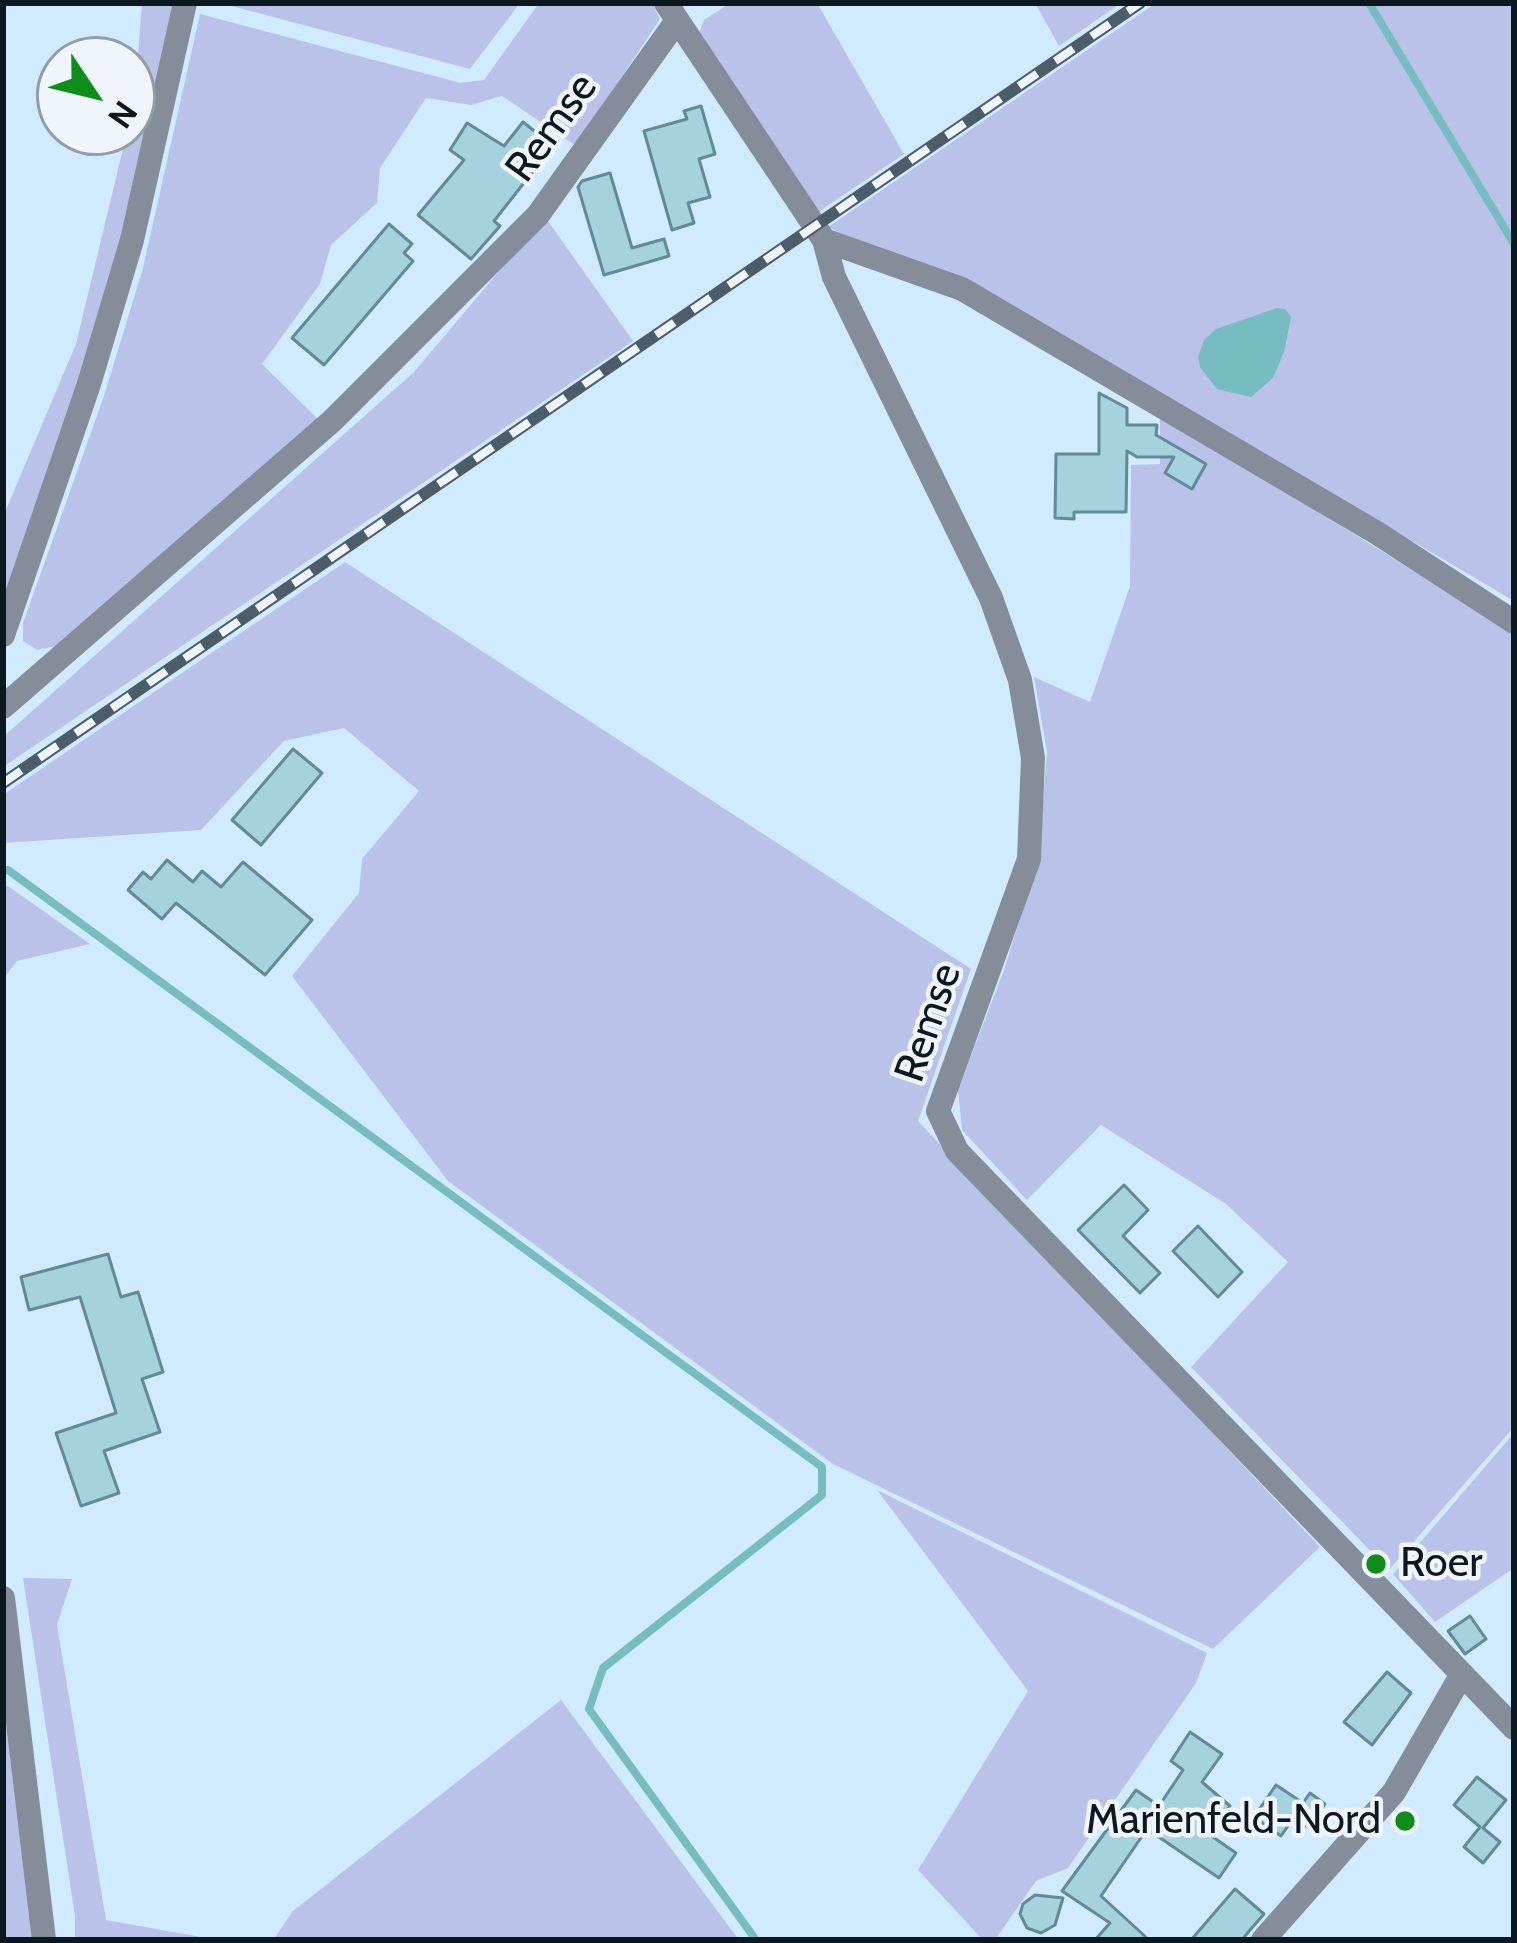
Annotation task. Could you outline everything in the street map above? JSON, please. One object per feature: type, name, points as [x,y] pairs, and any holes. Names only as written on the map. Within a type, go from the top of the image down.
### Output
[{"type":"street","points":[[3,635],[89,384],[132,240],[185,3]]},
{"type":"street","name":"Remse","points":[[3,707],[332,421],[538,215],[671,12],[824,239],[834,278],[991,598],[1020,680],[1033,758],[1029,859],[938,1111],[956,1151],[1514,1727]]},
{"type":"street","points":[[824,239],[962,289],[1377,533],[1514,622]]},
{"type":"street","points":[[3,1598],[44,1940]]},
{"type":"street","points":[[1263,1940],[1394,1792],[1462,1674]]},
{"type":"shaded area","points":[[142,3],[177,3],[156,91],[156,36],[139,36]]},
{"type":"shaded area","points":[[220,3],[520,3],[470,69]]},
{"type":"shaded area","points":[[539,3],[652,3],[660,19],[576,146],[502,96],[471,105],[426,98],[380,168],[377,203],[331,245],[320,284],[262,364],[319,420],[61,645],[37,650],[23,641],[23,623],[104,396],[143,268],[200,14],[461,83],[484,80]]},
{"type":"shaded area","points":[[730,3],[817,3],[904,154],[817,213],[697,39],[704,20]]},
{"type":"shaded area","points":[[1035,3],[1121,3],[1059,46]]},
{"type":"shaded area","points":[[1156,3],[1514,3],[1514,601],[1157,391],[828,227]]},
{"type":"shaded area","points":[[121,156],[140,156],[109,287],[3,613],[3,517],[76,344]]},
{"type":"shaded area","points":[[545,217],[633,341],[3,767],[3,737],[414,372]]},
{"type":"shaded area","points":[[1277,308],[1291,317],[1273,378],[1251,397],[1217,389],[1200,367],[1204,340],[1216,329]]},
{"type":"shaded area","points":[[1160,414],[1514,633],[1514,1427],[1389,1570],[1191,1367],[1288,1262],[1226,1204],[1101,1125],[1027,1200],[962,1130],[958,1090],[1004,970],[1038,861],[1047,752],[1034,677],[1090,702],[1130,586],[1131,465],[1160,464]]},
{"type":"shaded area","points":[[345,562],[971,969],[918,1121],[1320,1547],[1213,1649],[833,1464],[448,1181],[292,976],[359,893],[362,859],[419,791],[344,728],[284,741],[201,830],[3,843],[3,795]]},
{"type":"shaded area","points":[[3,887],[90,944],[17,961],[3,979]]},
{"type":"shaded area","points":[[1514,1433],[1514,1568],[1435,1622],[1393,1574]]},
{"type":"shaded area","points":[[877,1490],[1207,1653],[1196,1683],[1068,1868],[1036,1881],[995,1940],[983,1940],[918,1870],[1028,1691]]},
{"type":"shaded area","points":[[23,1578],[72,1579],[57,1625],[106,1920],[218,1940],[75,1940]]},
{"type":"shaded area","points":[[3,1699],[33,1940],[3,1940]]},
{"type":"shaded area","points":[[561,1700],[739,1940],[273,1940],[293,1911]]},
{"type":"building","points":[[701,106],[715,154],[699,159],[710,197],[688,203],[694,223],[672,230],[644,131],[687,119],[684,111]]},
{"type":"building","points":[[523,122],[553,146],[494,221],[500,226],[471,259],[418,215],[464,160],[450,150],[467,123],[504,146]]},
{"type":"building","points":[[610,173],[632,248],[664,239],[669,256],[604,275],[578,187],[582,181]]},
{"type":"building","points":[[389,224],[412,244],[404,253],[413,261],[324,365],[292,338]]},
{"type":"building","points":[[1099,393],[1127,408],[1127,425],[1157,425],[1156,435],[1206,464],[1192,489],[1165,473],[1174,457],[1137,457],[1127,451],[1126,512],[1074,512],[1074,519],[1055,518],[1056,454],[1099,454]]},
{"type":"building","points":[[293,749],[322,773],[261,845],[232,820]]},
{"type":"building","points":[[167,860],[193,882],[202,871],[221,887],[243,862],[312,920],[265,975],[176,903],[162,919],[128,890],[143,872],[151,879]]},
{"type":"building","points":[[1124,1185],[1148,1210],[1123,1236],[1160,1273],[1140,1293],[1078,1230]]},
{"type":"building","points":[[1198,1226],[1242,1272],[1218,1297],[1173,1251]]},
{"type":"building","points":[[108,1254],[121,1297],[138,1292],[163,1372],[142,1379],[160,1432],[104,1451],[119,1493],[81,1506],[56,1433],[116,1413],[80,1297],[29,1310],[21,1277]]},
{"type":"building","points":[[1470,1616],[1486,1639],[1465,1654],[1448,1631]]},
{"type":"building","points":[[1387,1672],[1411,1693],[1372,1745],[1344,1722]]},
{"type":"building","points":[[1190,1732],[1222,1754],[1202,1782],[1230,1806],[1210,1835],[1236,1853],[1219,1878],[1147,1829],[1101,1896],[1149,1940],[1095,1940],[1110,1923],[1062,1891],[1136,1790],[1159,1806],[1183,1770],[1171,1761]]},
{"type":"building","points":[[1477,1777],[1506,1800],[1483,1828],[1500,1842],[1483,1863],[1464,1847],[1480,1827],[1454,1805]]},
{"type":"building","points":[[1276,1785],[1303,1803],[1310,1793],[1325,1804],[1309,1828],[1294,1817],[1281,1836],[1254,1817]]},
{"type":"building","points":[[1235,1889],[1264,1914],[1242,1940],[1191,1940]]},
{"type":"building","points":[[1035,1895],[1063,1898],[1055,1925],[1041,1933],[1027,1928],[1020,1914],[1023,1904]]},
{"type":"waterway","points":[[1369,3],[1514,244]]},
{"type":"waterway","points":[[3,870],[822,1467],[822,1495],[603,1668],[589,1709],[756,1940]]},
{"type":"railway","points":[[3,783],[1140,3]]},
{"type":"place","name":"Roer","points":[[1376,1564]]},
{"type":"place","name":"Marienfeld-Nord","points":[[1405,1821]]}]
